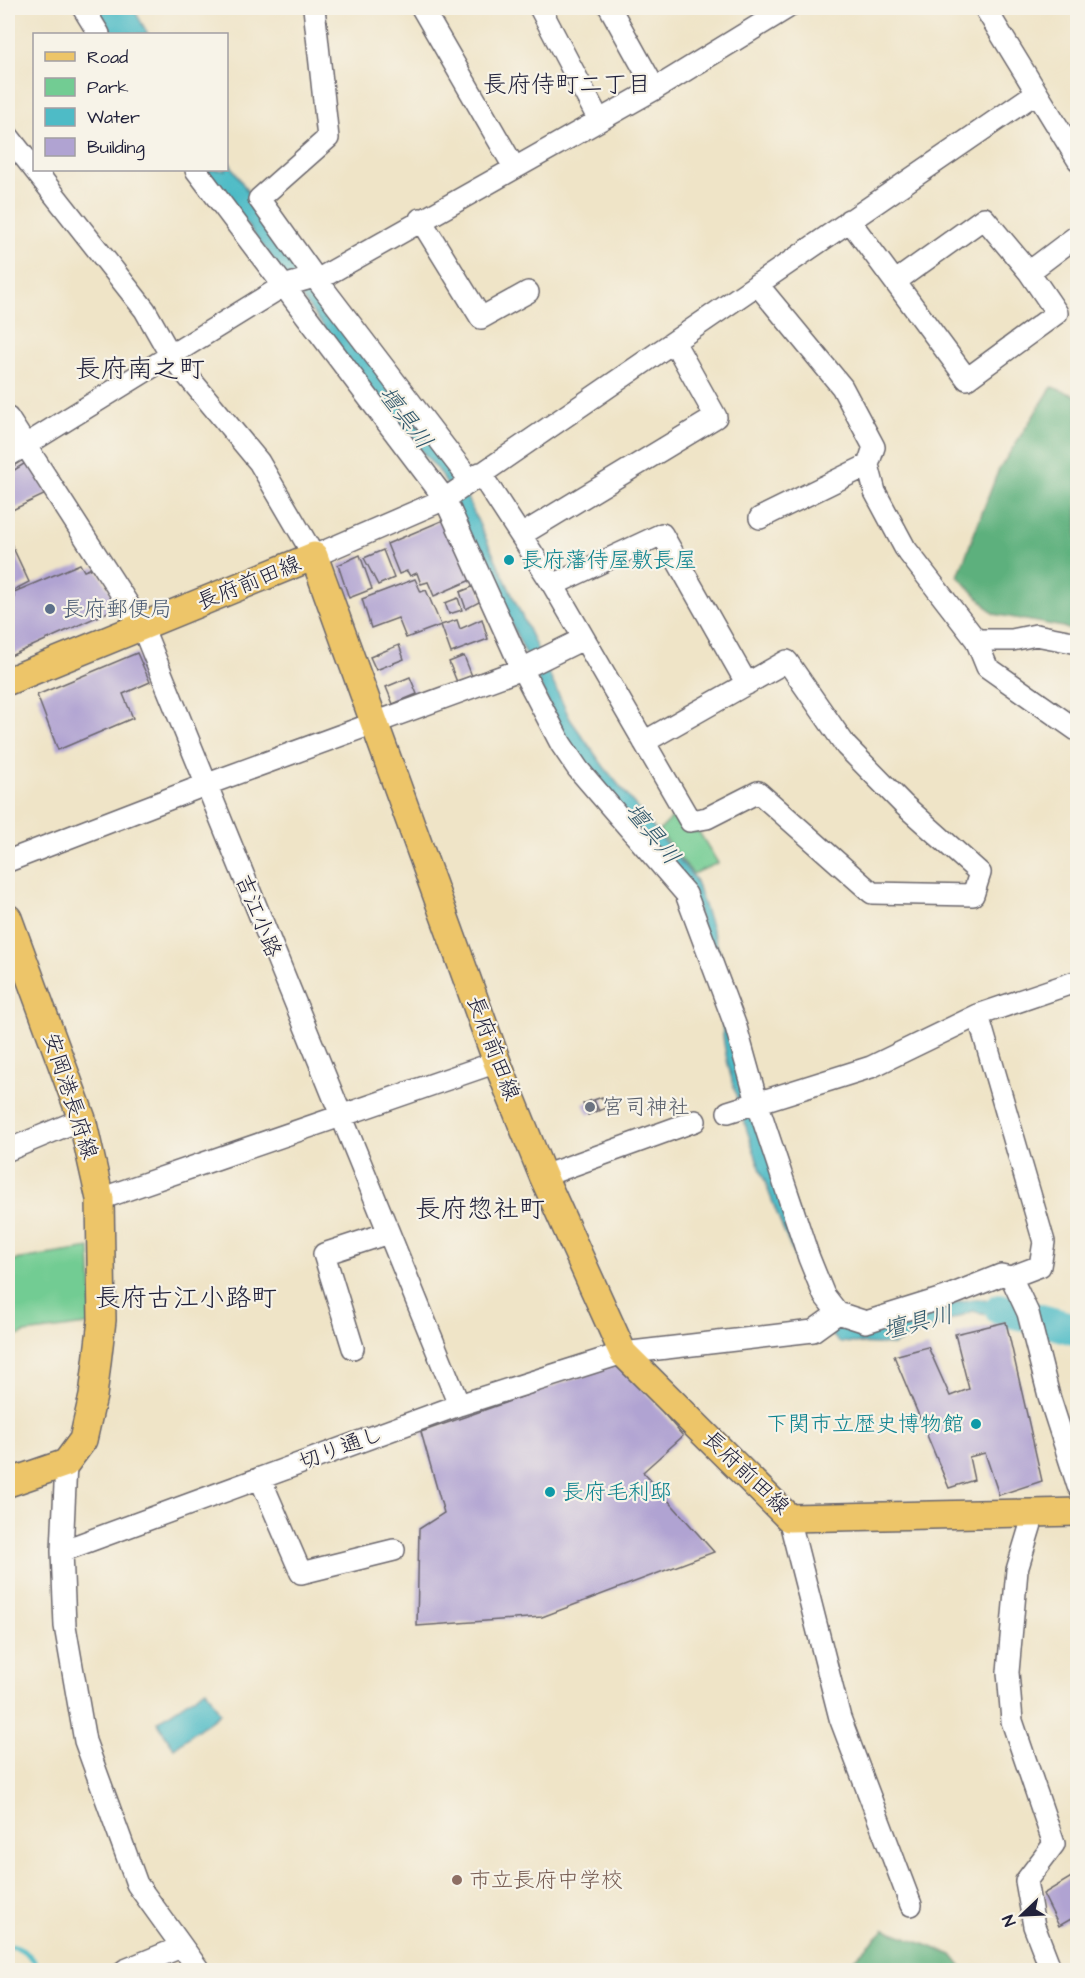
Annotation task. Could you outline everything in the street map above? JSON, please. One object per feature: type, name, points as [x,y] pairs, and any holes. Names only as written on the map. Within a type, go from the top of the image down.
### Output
[{"type":"main road","name":"長府前田線","points":[[8,681],[314,556],[497,1062],[543,1176],[623,1353],[789,1518],[1077,1512]]},
{"type":"main road","name":"安岡港長府線","points":[[8,922],[82,1119],[100,1199],[102,1320],[93,1396],[83,1440],[66,1463]]},
{"type":"main road","points":[[8,1483],[66,1463]]},
{"type":"street","points":[[83,8],[98,33]]},
{"type":"street","points":[[314,8],[328,138],[259,199],[462,487],[561,744],[578,769],[686,894],[736,1027],[743,1107],[824,1295],[838,1313],[866,1323],[946,1297],[1001,1275],[1011,1277],[1040,1266],[1044,1242],[978,1015]]},
{"type":"street","points":[[422,8],[514,167]]},
{"type":"street","points":[[540,8],[599,120]]},
{"type":"street","points":[[610,8],[655,89]]},
{"type":"street","points":[[16,450],[285,284],[314,279],[655,89],[787,8]]},
{"type":"street","points":[[985,8],[1077,160]]},
{"type":"street","points":[[36,171],[145,310],[171,356],[259,462],[314,556],[462,487],[1036,93]]},
{"type":"street","points":[[8,136],[33,168]]},
{"type":"street","points":[[197,171],[285,284],[462,487],[521,536],[553,585],[583,639],[690,821],[707,818],[758,792],[872,893],[973,895],[980,873],[904,805],[846,746],[787,661],[644,742]]},
{"type":"street","points":[[849,220],[967,379],[1057,313],[1029,272],[984,218],[896,281]]},
{"type":"street","points":[[420,219],[481,318],[528,292]]},
{"type":"street","points":[[1029,272],[1077,236]]},
{"type":"street","points":[[757,284],[842,387],[874,447],[868,465],[875,492],[905,548],[976,640],[987,667],[1077,732]]},
{"type":"street","points":[[521,536],[716,417],[674,342]]},
{"type":"street","name":"吉江小路","points":[[8,418],[16,450],[142,626],[459,1405]]},
{"type":"street","points":[[760,518],[868,465]]},
{"type":"street","points":[[553,585],[662,534],[747,684]]},
{"type":"street","points":[[976,640],[1012,640],[1035,634],[1077,643]]},
{"type":"street","points":[[8,861],[374,721],[531,665],[583,639]]},
{"type":"street","points":[[743,1107],[871,1067],[978,1015],[1077,981]]},
{"type":"street","points":[[100,1199],[497,1062]]},
{"type":"street","points":[[8,1150],[82,1119]]},
{"type":"street","points":[[543,1176],[695,1121]]},
{"type":"street","points":[[353,1348],[324,1254],[388,1233]]},
{"type":"street","points":[[1011,1277],[1028,1313],[1049,1396],[1077,1486]]},
{"type":"street","name":"切り通し","points":[[62,1551],[459,1405],[623,1353],[813,1331],[838,1313]]},
{"type":"street","points":[[66,1463],[62,1551],[65,1626],[85,1741],[137,1884],[199,1971]]},
{"type":"street","points":[[260,1478],[301,1573],[394,1550]]},
{"type":"street","points":[[1034,1514],[1017,1570],[1008,1672],[1012,1721],[1054,1844],[1026,1881],[1034,1926],[1051,1971]]},
{"type":"street","points":[[789,1518],[840,1718],[911,1905]]},
{"type":"street","points":[[125,1971],[181,1947]]},
{"type":"green space","points":[[1052,387],[1077,396],[1077,633],[1063,627],[994,614],[958,576],[998,471]]},
{"type":"green space","points":[[674,816],[684,831],[699,832],[718,863],[693,874],[659,831]]},
{"type":"green space","points":[[90,1248],[93,1324],[25,1333],[8,1340],[8,1261]]},
{"type":"green space","points":[[885,1929],[952,1955],[964,1970],[854,1970],[853,1960]]},
{"type":"water","points":[[98,8],[133,8],[147,33],[112,33]]},
{"type":"water","name":"壇具川","points":[[228,161],[251,197],[453,468],[570,719],[604,767],[695,879],[741,1015],[731,1029],[838,1324],[853,1330],[870,1331],[888,1328],[943,1307],[976,1299],[993,1301],[1021,1310],[1026,1322],[972,1311],[893,1345],[839,1342],[826,1329],[779,1219],[744,1120],[723,1037],[724,1012],[697,907],[564,736],[442,475],[383,406],[207,171],[228,171]]},
{"type":"water","points":[[206,1689],[220,1713],[174,1748],[157,1722]]},
{"type":"building","points":[[30,460],[48,493],[8,512],[8,474]]},
{"type":"building","points":[[446,519],[473,579],[434,596],[428,582],[421,584],[417,573],[410,576],[407,571],[399,574],[387,544]]},
{"type":"building","points":[[8,537],[29,582],[8,593]]},
{"type":"building","points":[[383,550],[394,578],[378,585],[364,558]]},
{"type":"building","points":[[360,555],[372,589],[349,598],[338,565]]},
{"type":"building","points":[[80,564],[84,571],[95,567],[119,607],[8,657],[8,601],[14,598],[14,592]]},
{"type":"building","points":[[415,579],[421,592],[426,590],[441,625],[406,638],[398,618],[371,628],[362,599]]},
{"type":"building","points":[[477,585],[483,600],[466,609],[460,592]]},
{"type":"building","points":[[458,598],[462,610],[449,614],[445,603]]},
{"type":"building","points":[[482,619],[488,639],[451,653],[441,625],[457,620],[460,629]]},
{"type":"building","points":[[399,645],[404,659],[376,670],[370,657]]},
{"type":"building","points":[[137,653],[150,682],[123,694],[133,718],[58,750],[37,695]]},
{"type":"building","points":[[464,656],[472,676],[457,682],[449,662]]},
{"type":"building","points":[[410,677],[417,694],[393,704],[386,687]]},
{"type":"building","points":[[602,1097],[606,1108],[599,1111],[594,1100]]},
{"type":"building","name":"宮司神社","points":[[592,1100],[597,1111],[588,1115],[583,1104]]},
{"type":"building","name":"下関市立歴史博物館","points":[[1006,1322],[1042,1481],[999,1495],[985,1453],[969,1457],[974,1480],[949,1488],[894,1356],[928,1347],[950,1396],[969,1389],[955,1334]]},
{"type":"building","name":"長府毛利邸","points":[[620,1363],[683,1436],[643,1472],[714,1552],[542,1617],[417,1626],[419,1529],[444,1513],[421,1432]]},
{"type":"building","points":[[1078,1873],[1078,1915],[1059,1926],[1043,1894]]},
{"type":"waterway","name":"壇具川","points":[[1000,1309],[1078,1330]]},
{"type":"waterway","points":[[8,1946],[18,1948],[27,1954],[40,1970]]},
{"type":"place","name":"長府藩侍屋敷長屋","points":[[509,560]]},
{"type":"place","name":"長府郵便局","points":[[50,609]]},
{"type":"place","name":"宮司神社","points":[[590,1107]]},
{"type":"place","name":"下関市立歴史博物館","points":[[976,1424]]},
{"type":"place","name":"長府毛利邸","points":[[550,1492]]},
{"type":"place","name":"市立長府中学校","points":[[457,1880]]},
{"type":"district","name":"長府侍町二丁目","points":[[567,85]]},
{"type":"district","name":"長府南之町","points":[[140,369]]},
{"type":"district","name":"長府惣社町","points":[[480,1209]]},
{"type":"district","name":"長府古江小路町","points":[[186,1298]]}]
